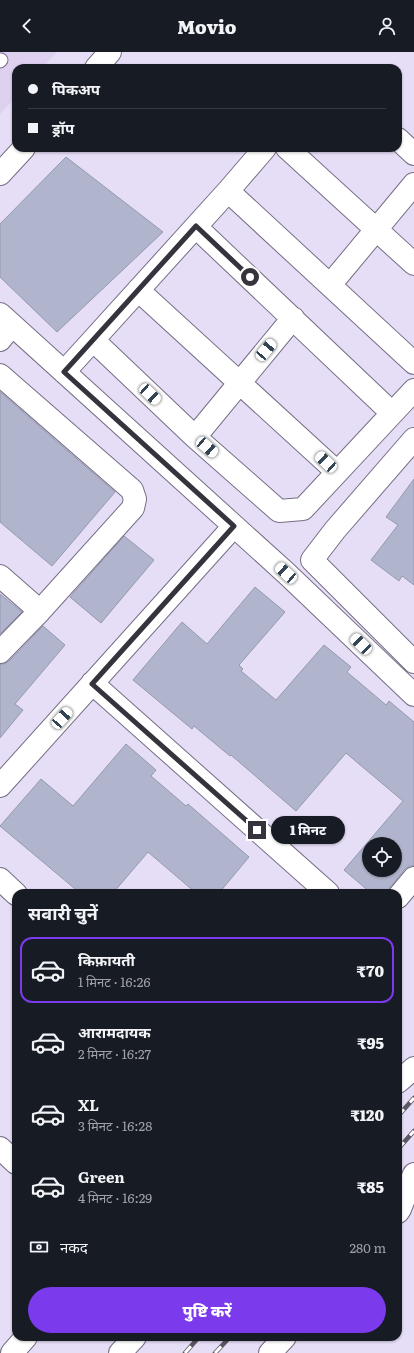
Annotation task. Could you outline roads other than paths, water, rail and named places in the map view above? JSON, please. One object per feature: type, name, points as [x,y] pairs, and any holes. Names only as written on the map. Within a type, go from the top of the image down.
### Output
[{"type":"street","points":[[100,64],[110,52]]},
{"type":"street","points":[[402,143],[414,154]]},
{"type":"street","points":[[0,174],[20,152]]},
{"type":"street","points":[[64,372],[262,152]]},
{"type":"street","points":[[291,152],[414,264]]},
{"type":"street","points":[[330,285],[414,184]]},
{"type":"street","points":[[228,191],[414,363]]},
{"type":"street","points":[[196,226],[392,413]]},
{"type":"street","points":[[138,290],[337,472]]},
{"type":"street","points":[[195,436],[293,318]]},
{"type":"street","points":[[4,326],[64,372],[286,573],[414,695]]},
{"type":"street","points":[[93,340],[195,436],[279,511],[303,509],[414,390]]},
{"type":"street","points":[[0,374],[132,490],[135,499],[133,508],[40,611],[0,652]]},
{"type":"street","points":[[414,439],[335,530],[312,560],[414,662]]},
{"type":"street","points":[[0,786],[234,526]]},
{"type":"street","points":[[0,576],[40,611]]},
{"type":"street","points":[[92,684],[323,889]]},
{"type":"street","points":[[402,892],[414,878]]},
{"type":"street","points":[[0,879],[12,890]]},
{"type":"street","points":[[402,1078],[414,1068]]},
{"type":"street","points":[[0,1148],[12,1159]]},
{"type":"street","points":[[404,1207],[414,1174]]},
{"type":"street","points":[[12,1353],[22,1341]]},
{"type":"street","points":[[120,1353],[130,1341]]},
{"type":"street","points":[[270,1353],[281,1341]]},
{"type":"railway","points":[[402,1112],[414,1098]]},
{"type":"railway","points":[[402,1144],[414,1131]]},
{"type":"railway","points":[[185,1353],[196,1341]]},
{"type":"railway","points":[[215,1353],[226,1341]]}]
